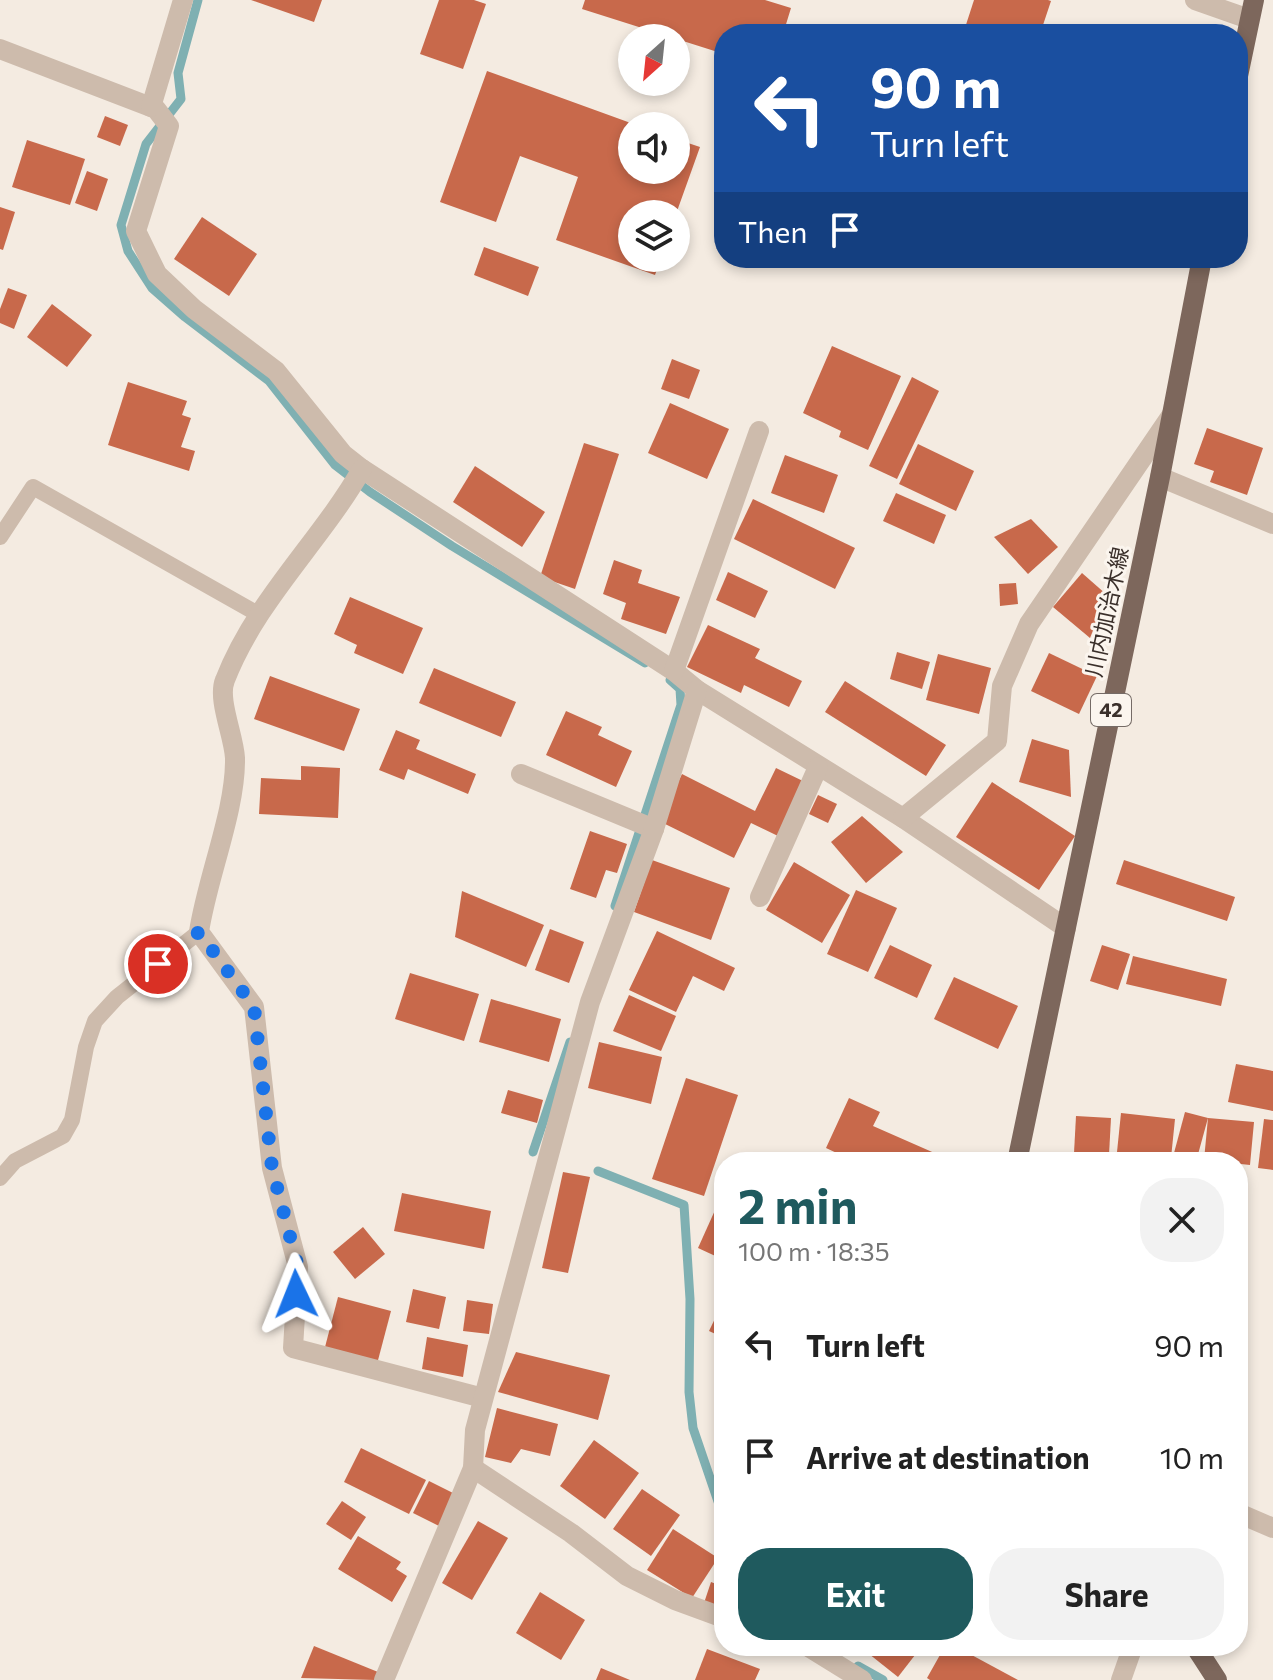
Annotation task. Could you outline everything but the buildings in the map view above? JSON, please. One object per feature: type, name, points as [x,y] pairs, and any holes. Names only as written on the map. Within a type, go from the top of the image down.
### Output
[{"type":"main road","name":"川内加治木線","points":[[1019,1152],[1160,477],[1200,268]]},
{"type":"main road","points":[[1201,1656],[1217,1680]]},
{"type":"street","points":[[154,108],[183,0]]},
{"type":"street","points":[[1195,0],[1252,9]]},
{"type":"street","points":[[0,49],[154,108],[169,126],[136,231],[157,274],[194,309],[276,371],[343,454],[355,480],[674,671],[697,690],[903,818],[1066,928]]},
{"type":"street","points":[[903,818],[997,741],[1002,686],[1029,624],[1171,416]]},
{"type":"street","points":[[674,671],[759,431]]},
{"type":"street","points":[[1160,477],[1273,524]]},
{"type":"street","points":[[355,480],[258,614],[223,683],[235,758],[228,808],[199,932],[254,1007],[272,1168],[298,1267],[293,1348],[483,1398]]},
{"type":"street","points":[[384,1680],[473,1468],[475,1430],[483,1398],[590,1002],[653,828],[697,690]]},
{"type":"street","points":[[760,897],[818,767]]},
{"type":"street","points":[[521,774],[653,828]]},
{"type":"street","points":[[473,1468],[571,1533],[627,1576],[675,1600],[714,1614]]},
{"type":"street","points":[[1248,1517],[1273,1528]]},
{"type":"street","points":[[823,1656],[862,1680]]},
{"type":"street","points":[[1121,1680],[1129,1656]]},
{"type":"lane","points":[[0,537],[33,487],[258,614]]},
{"type":"lane","points":[[0,1178],[15,1161],[63,1136],[72,1120],[86,1047],[95,1021],[117,997],[199,932]]},
{"type":"waterway","points":[[198,0],[178,73],[181,99],[146,144],[121,225],[128,251],[152,288],[269,381],[335,465],[370,492],[452,546],[645,663]]},
{"type":"waterway","points":[[615,906],[681,705],[680,689],[670,680]]},
{"type":"waterway","points":[[533,1152],[570,1042]]},
{"type":"waterway","points":[[598,1171],[684,1205],[690,1299],[689,1392],[693,1428],[714,1490]]},
{"type":"waterway","points":[[858,1666],[883,1680]]},
{"type":"route","points":[[158,964],[199,932],[254,1007],[272,1168],[298,1267],[296,1294]]}]
